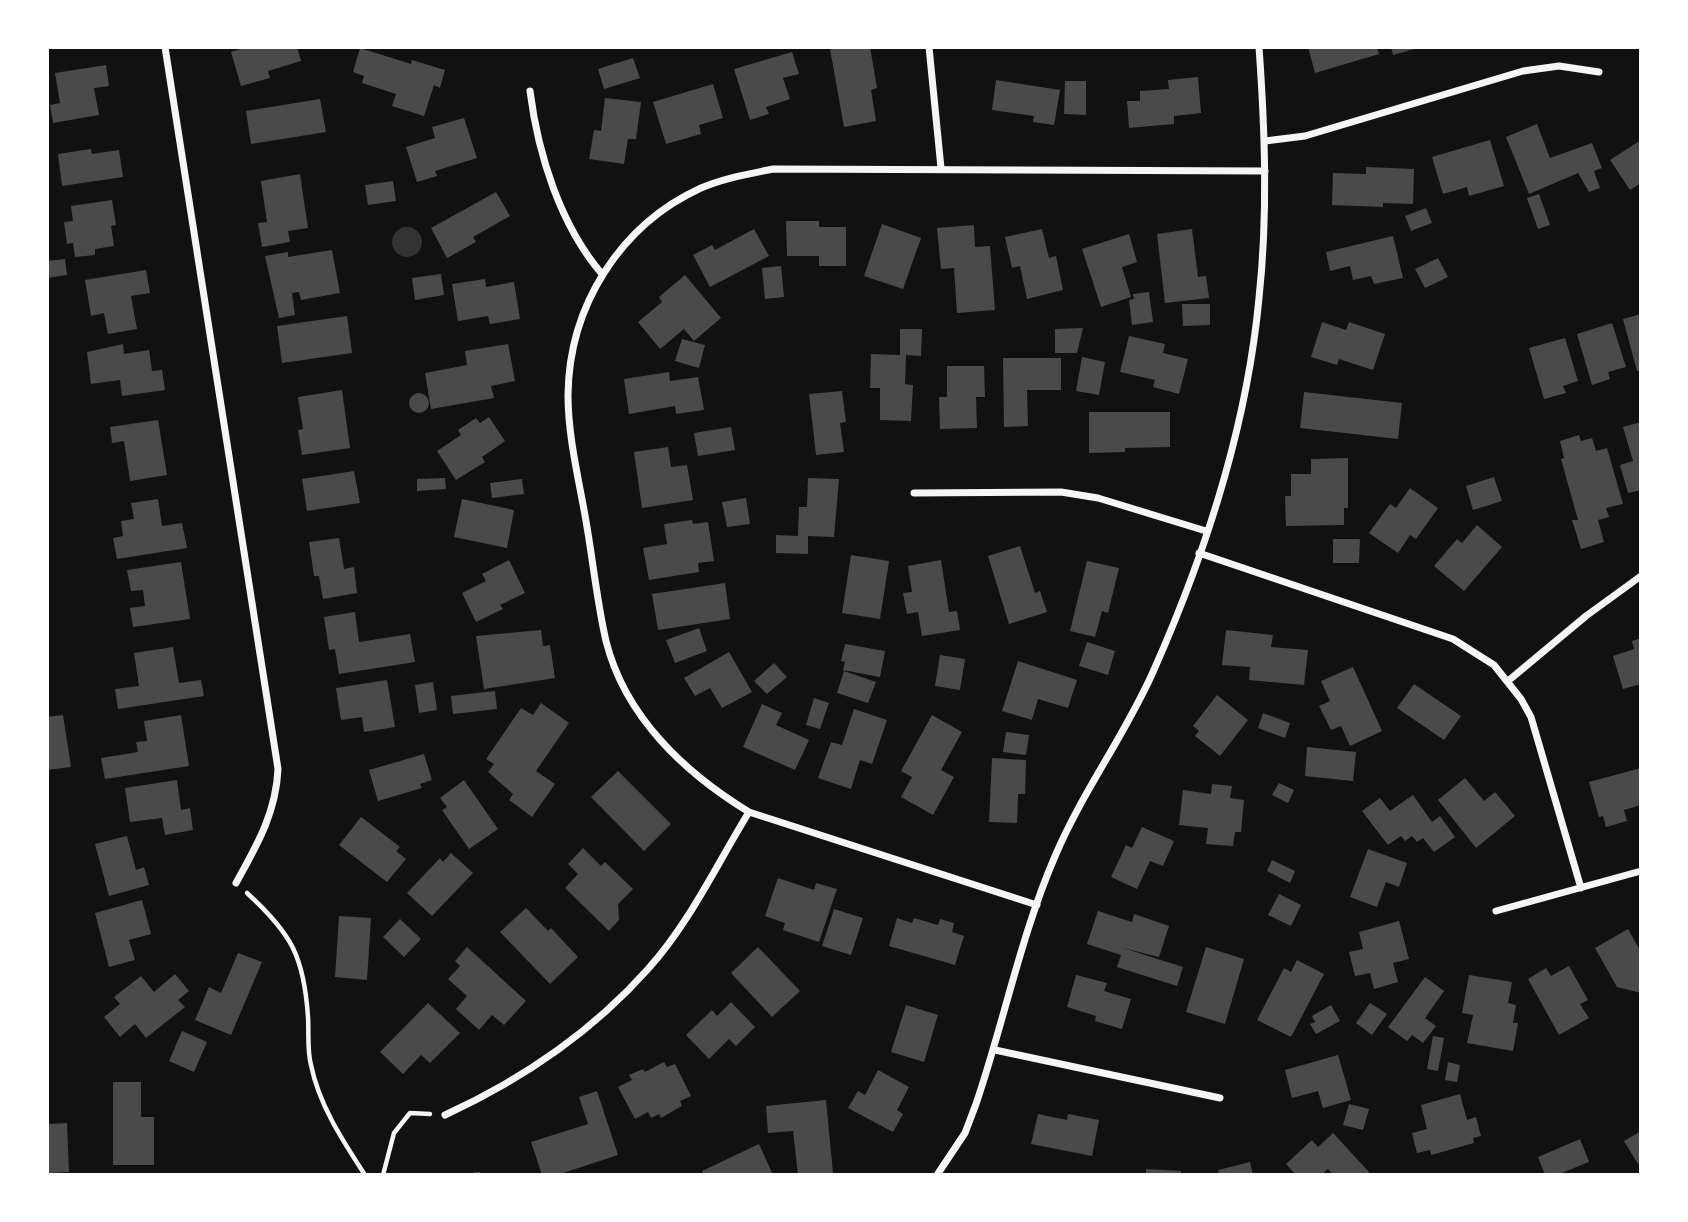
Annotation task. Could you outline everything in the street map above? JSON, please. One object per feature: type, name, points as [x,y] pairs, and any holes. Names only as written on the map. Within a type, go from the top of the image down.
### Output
[{"type":"street","points":[[165,47],[278,769],[277,795],[269,823],[236,883]]},
{"type":"street","points":[[929,47],[933,60],[941,168]]},
{"type":"street","points":[[937,1175],[965,1133],[995,1050],[1037,905],[1067,831],[1152,674],[1199,553],[1235,435],[1249,372],[1259,299],[1265,141],[1259,47]]},
{"type":"street","points":[[1265,141],[1305,136],[1523,71],[1559,66],[1599,72]]},
{"type":"street","points":[[530,91],[540,146],[570,228],[584,253],[602,274]]},
{"type":"street","points":[[1037,905],[749,812],[717,793],[657,737],[635,707],[606,642],[570,427],[568,395],[571,363],[589,297],[602,274],[647,222],[674,202],[724,180],[773,169],[1265,171]]},
{"type":"street","points":[[914,493],[1061,492],[1098,498],[1206,531]]},
{"type":"street","points":[[1199,553],[1454,639],[1477,652],[1508,681],[1521,699],[1539,739],[1581,888]]},
{"type":"street","points":[[1508,681],[1586,616],[1641,576]]},
{"type":"street","points":[[445,1115],[521,1077],[615,1003],[649,968],[681,925],[749,812]]},
{"type":"street","points":[[1496,911],[1641,871]]},
{"type":"street","points":[[995,1050],[1220,1098]]},
{"type":"path","points":[[236,883],[269,913],[294,945],[307,1002],[310,1064],[334,1125],[365,1175]]},
{"type":"path","points":[[383,1175],[394,1133],[410,1113],[445,1115]]},
{"type":"path","points":[[474,1175],[480,1175]]},
{"type":"shaded area","points":[[407,227],[418,231],[422,242],[418,253],[407,257],[396,253],[392,242],[396,231]]},
{"type":"building","points":[[248,47],[297,47],[301,61],[268,71],[270,78],[241,86],[231,52]]},
{"type":"building","points":[[870,47],[877,88],[871,90],[876,121],[844,127],[830,49]]},
{"type":"building","points":[[1308,47],[1377,47],[1379,54],[1315,73]]},
{"type":"building","points":[[1391,47],[1418,47],[1418,48],[1393,55]]},
{"type":"building","points":[[360,48],[411,64],[412,60],[445,70],[440,88],[434,85],[424,116],[392,106],[396,94],[362,83],[364,76],[353,72]]},
{"type":"building","points":[[792,52],[799,74],[783,78],[790,99],[766,107],[769,114],[750,120],[734,69]]},
{"type":"building","points":[[633,58],[640,78],[604,89],[598,69]]},
{"type":"building","points":[[106,65],[109,86],[94,88],[99,115],[53,123],[50,105],[60,103],[55,73]]},
{"type":"building","points":[[1198,77],[1201,113],[1174,116],[1174,124],[1129,128],[1127,101],[1140,101],[1140,91],[1169,89],[1168,80]]},
{"type":"building","points":[[996,80],[1060,90],[1054,125],[1033,122],[1034,116],[992,110]]},
{"type":"building","points":[[1065,81],[1086,81],[1086,115],[1064,114]]},
{"type":"building","points":[[713,84],[723,118],[699,125],[701,134],[666,144],[653,102]]},
{"type":"building","points":[[605,98],[641,102],[636,139],[628,139],[624,164],[589,159],[594,130],[601,131]]},
{"type":"building","points":[[320,99],[326,132],[251,144],[246,111]]},
{"type":"building","points":[[464,118],[477,158],[435,171],[437,176],[417,182],[406,147],[435,138],[432,127]]},
{"type":"building","points":[[1537,124],[1550,158],[1592,143],[1602,168],[1594,171],[1600,188],[1589,192],[1578,173],[1529,194],[1506,137]]},
{"type":"building","points":[[1490,140],[1504,186],[1469,196],[1467,187],[1443,194],[1432,157]]},
{"type":"building","points":[[1641,140],[1641,183],[1630,190],[1610,160]]},
{"type":"building","points":[[91,149],[92,154],[119,150],[123,177],[62,186],[58,154]]},
{"type":"building","points":[[1366,167],[1414,169],[1413,204],[1383,203],[1383,207],[1332,205],[1333,173],[1366,174]]},
{"type":"building","points":[[300,174],[308,228],[288,231],[290,242],[262,247],[258,223],[267,222],[261,181]]},
{"type":"building","points":[[393,181],[396,201],[368,205],[365,185]]},
{"type":"building","points":[[496,192],[510,216],[473,237],[476,242],[447,258],[431,228]]},
{"type":"building","points":[[1539,194],[1550,225],[1538,229],[1527,198]]},
{"type":"building","points":[[112,200],[116,225],[111,226],[114,246],[95,249],[95,255],[75,257],[73,243],[67,244],[64,222],[73,221],[71,206]]},
{"type":"building","points":[[1426,208],[1432,223],[1411,231],[1405,216]]},
{"type":"building","points":[[786,221],[819,221],[819,227],[846,227],[846,266],[819,266],[819,256],[787,256]]},
{"type":"building","points":[[882,224],[921,238],[903,289],[864,276]]},
{"type":"building","points":[[974,225],[975,247],[990,246],[995,310],[957,313],[954,268],[941,269],[937,228]]},
{"type":"building","points":[[754,229],[769,256],[710,287],[693,255],[712,245],[715,250]]},
{"type":"building","points":[[1042,229],[1049,258],[1056,256],[1063,290],[1027,299],[1020,266],[1012,268],[1005,237]]},
{"type":"building","points":[[1192,229],[1198,277],[1206,276],[1209,298],[1165,303],[1157,234]]},
{"type":"building","points":[[1129,234],[1137,262],[1122,267],[1131,297],[1101,307],[1082,249]]},
{"type":"building","points":[[1393,236],[1403,278],[1374,284],[1371,276],[1353,280],[1350,266],[1330,271],[1326,252]]},
{"type":"building","points":[[332,250],[340,293],[301,300],[299,292],[292,293],[295,315],[279,318],[265,256],[288,252],[288,257]]},
{"type":"building","points":[[1438,258],[1448,277],[1425,288],[1415,269]]},
{"type":"building","points":[[65,259],[67,275],[47,278],[47,261]]},
{"type":"building","points":[[781,266],[784,297],[765,299],[762,268]]},
{"type":"building","points":[[146,270],[150,293],[131,296],[137,329],[108,334],[104,313],[91,316],[85,280]]},
{"type":"building","points":[[441,274],[444,295],[415,300],[412,278]]},
{"type":"building","points":[[685,275],[721,318],[694,341],[684,329],[660,349],[638,322],[662,302],[659,297]]},
{"type":"building","points":[[485,279],[486,287],[514,282],[520,319],[490,324],[488,316],[458,321],[452,284]]},
{"type":"building","points":[[1149,292],[1153,322],[1132,325],[1129,300],[1134,299],[1133,294]]},
{"type":"building","points":[[1182,304],[1210,304],[1210,325],[1183,326]]},
{"type":"building","points":[[1641,314],[1641,370],[1637,371],[1623,319]]},
{"type":"building","points":[[347,316],[352,353],[282,363],[277,326]]},
{"type":"building","points":[[1322,322],[1346,330],[1349,322],[1385,334],[1373,370],[1339,359],[1337,365],[1311,357]]},
{"type":"building","points":[[1612,323],[1626,367],[1608,372],[1610,379],[1592,385],[1577,334]]},
{"type":"building","points":[[1083,328],[1077,353],[1055,353],[1055,329]]},
{"type":"building","points":[[900,329],[922,329],[921,356],[906,355],[905,384],[913,385],[911,421],[880,420],[880,388],[870,388],[871,354],[900,355]]},
{"type":"building","points":[[1129,336],[1165,344],[1163,353],[1188,359],[1179,394],[1153,387],[1155,380],[1120,372]]},
{"type":"building","points":[[1565,338],[1578,381],[1563,386],[1566,393],[1544,399],[1529,348]]},
{"type":"building","points":[[682,339],[705,345],[699,368],[675,361]]},
{"type":"building","points":[[123,344],[124,354],[149,350],[152,371],[162,370],[165,390],[122,396],[120,380],[91,384],[87,352]]},
{"type":"building","points":[[508,344],[515,381],[491,386],[494,398],[431,409],[425,373],[467,365],[465,351]]},
{"type":"building","points":[[1082,357],[1105,362],[1099,395],[1076,391]]},
{"type":"building","points":[[1003,358],[1061,358],[1061,390],[1027,390],[1028,426],[1004,427]]},
{"type":"building","points":[[947,366],[984,366],[985,397],[976,397],[977,428],[940,429],[939,397],[947,397]]},
{"type":"building","points":[[669,372],[670,381],[698,377],[704,410],[676,414],[675,406],[629,414],[624,379]]},
{"type":"building","points":[[342,390],[350,448],[302,455],[298,430],[303,429],[298,397]]},
{"type":"building","points":[[842,391],[846,422],[840,423],[844,452],[816,455],[809,394]]},
{"type":"building","points":[[1304,392],[1402,403],[1398,439],[1300,428]]},
{"type":"building","points":[[415,393],[423,393],[429,403],[423,413],[415,413],[409,407],[409,399]]},
{"type":"building","points":[[1089,412],[1170,412],[1170,447],[1125,448],[1125,452],[1089,453]]},
{"type":"building","points":[[489,417],[505,441],[482,457],[485,462],[456,480],[437,451],[461,435],[458,430],[476,418],[480,423]]},
{"type":"building","points":[[158,420],[167,475],[130,481],[124,441],[112,443],[110,427]]},
{"type":"building","points":[[1641,422],[1641,490],[1628,493],[1620,465],[1633,461],[1623,427]]},
{"type":"building","points":[[731,427],[735,450],[698,456],[694,433]]},
{"type":"building","points":[[1579,435],[1581,441],[1592,438],[1596,451],[1607,448],[1623,504],[1606,508],[1609,517],[1598,520],[1604,542],[1581,549],[1572,520],[1578,520],[1561,459],[1564,458],[1560,441]]},
{"type":"building","points":[[668,447],[671,467],[687,465],[693,500],[642,508],[634,452]]},
{"type":"building","points":[[1348,458],[1348,508],[1344,508],[1344,525],[1286,526],[1285,496],[1291,496],[1291,474],[1311,474],[1311,459]]},
{"type":"building","points":[[354,471],[360,503],[307,511],[302,479]]},
{"type":"building","points":[[1494,477],[1502,501],[1473,510],[1466,486]]},
{"type":"building","points":[[445,478],[446,489],[417,491],[417,479]]},
{"type":"building","points":[[808,478],[839,479],[834,537],[808,536],[808,554],[776,553],[776,535],[798,536],[799,507],[807,507]]},
{"type":"building","points":[[522,479],[524,494],[492,498],[490,483]]},
{"type":"building","points":[[1410,488],[1438,508],[1416,539],[1410,535],[1398,553],[1369,533],[1390,504],[1396,508]]},
{"type":"building","points":[[746,498],[750,524],[727,527],[722,502]]},
{"type":"building","points":[[158,499],[162,526],[182,523],[187,548],[117,559],[113,538],[123,536],[121,521],[134,519],[131,503]]},
{"type":"building","points":[[462,499],[514,510],[507,548],[454,537]]},
{"type":"building","points":[[692,520],[693,524],[708,522],[714,561],[698,563],[699,572],[649,580],[643,548],[667,544],[664,524]]},
{"type":"building","points":[[1477,525],[1502,547],[1464,591],[1434,566],[1457,539],[1462,543]]},
{"type":"building","points":[[339,538],[344,569],[354,567],[357,593],[323,599],[319,576],[314,576],[309,542]]},
{"type":"building","points":[[1333,539],[1360,539],[1359,563],[1333,563]]},
{"type":"building","points":[[1020,546],[1035,593],[1040,591],[1047,612],[1009,624],[988,556]]},
{"type":"building","points":[[851,555],[889,561],[880,619],[842,613]]},
{"type":"building","points":[[509,560],[525,593],[500,605],[503,609],[476,622],[462,593],[486,581],[482,574]]},
{"type":"building","points":[[941,560],[949,612],[957,611],[960,630],[922,636],[918,612],[907,614],[903,593],[912,592],[908,566]]},
{"type":"building","points":[[1087,561],[1119,568],[1108,613],[1102,611],[1095,637],[1070,631]]},
{"type":"building","points":[[181,562],[190,619],[133,627],[130,608],[145,606],[143,590],[131,591],[127,570]]},
{"type":"building","points":[[725,583],[730,619],[658,630],[652,594]]},
{"type":"building","points":[[355,612],[359,642],[410,634],[415,662],[339,674],[335,649],[329,650],[324,617]]},
{"type":"building","points":[[699,628],[707,651],[675,663],[666,640]]},
{"type":"building","points":[[541,630],[543,646],[550,645],[555,678],[484,689],[476,636]]},
{"type":"building","points":[[1226,630],[1273,635],[1271,647],[1308,650],[1304,685],[1249,680],[1250,667],[1222,665]]},
{"type":"building","points":[[1641,638],[1641,684],[1623,689],[1613,656],[1634,649],[1632,641]]},
{"type":"building","points":[[1087,642],[1115,651],[1108,675],[1079,666]]},
{"type":"building","points":[[845,644],[885,651],[880,677],[843,670],[845,662],[841,661]]},
{"type":"building","points":[[173,647],[179,683],[201,680],[204,696],[118,709],[115,689],[139,686],[134,653]]},
{"type":"building","points":[[729,652],[752,692],[722,708],[710,688],[695,696],[684,678]]},
{"type":"building","points":[[940,655],[965,659],[960,690],[935,686]]},
{"type":"building","points":[[1018,661],[1077,680],[1068,708],[1038,699],[1032,720],[1002,711]]},
{"type":"building","points":[[774,663],[787,677],[767,694],[754,681]]},
{"type":"building","points":[[1353,667],[1382,731],[1350,746],[1341,726],[1331,730],[1319,706],[1330,701],[1321,681]]},
{"type":"building","points":[[844,671],[876,682],[868,703],[837,693]]},
{"type":"building","points":[[387,680],[395,727],[364,732],[362,717],[341,720],[336,688]]},
{"type":"building","points":[[433,682],[437,710],[419,713],[415,685]]},
{"type":"building","points":[[1414,684],[1461,716],[1444,740],[1397,708]]},
{"type":"building","points":[[495,691],[497,709],[453,714],[451,696]]},
{"type":"building","points":[[1217,695],[1248,720],[1220,756],[1195,736],[1199,731],[1193,726]]},
{"type":"building","points":[[814,698],[829,703],[820,729],[806,725]]},
{"type":"building","points":[[541,703],[569,723],[536,771],[555,784],[532,817],[509,800],[513,794],[488,772],[494,764],[486,759],[521,708],[533,715]]},
{"type":"building","points":[[762,704],[782,713],[776,725],[809,740],[795,770],[743,747]]},
{"type":"building","points":[[854,709],[887,720],[872,764],[860,760],[851,789],[818,778],[831,742],[842,745]]},
{"type":"building","points":[[1263,713],[1290,723],[1285,738],[1258,728]]},
{"type":"building","points":[[63,715],[71,767],[47,770],[47,717]]},
{"type":"building","points":[[181,715],[189,766],[105,779],[101,758],[138,752],[136,742],[147,741],[144,721]]},
{"type":"building","points":[[932,715],[962,732],[941,770],[954,777],[933,815],[901,797],[912,777],[901,771]]},
{"type":"building","points":[[1006,732],[1029,735],[1026,755],[1003,752]]},
{"type":"building","points":[[1307,747],[1356,752],[1353,781],[1305,776]]},
{"type":"building","points":[[424,754],[432,780],[420,784],[422,788],[378,801],[369,770]]},
{"type":"building","points":[[992,758],[1026,760],[1025,794],[1018,794],[1017,823],[989,822]]},
{"type":"building","points":[[1641,768],[1641,805],[1624,810],[1627,821],[1606,827],[1603,816],[1599,817],[1589,782]]},
{"type":"building","points":[[618,771],[671,824],[644,851],[591,797]]},
{"type":"building","points":[[1465,778],[1484,801],[1495,792],[1515,816],[1476,848],[1438,800]]},
{"type":"building","points":[[177,780],[181,810],[190,808],[193,830],[165,835],[162,818],[130,822],[125,788]]},
{"type":"building","points":[[464,780],[498,829],[469,849],[442,810],[447,807],[440,798]]},
{"type":"building","points":[[1279,783],[1294,790],[1288,803],[1272,795]]},
{"type":"building","points":[[1212,784],[1232,786],[1230,798],[1244,800],[1241,832],[1235,832],[1233,846],[1206,844],[1208,828],[1179,825],[1183,790],[1211,794]]},
{"type":"building","points":[[1413,795],[1432,822],[1440,816],[1455,837],[1434,852],[1423,838],[1417,842],[1412,836],[1405,841],[1401,836],[1388,845],[1362,811],[1380,798],[1390,811]]},
{"type":"building","points":[[361,817],[400,847],[396,851],[406,859],[387,882],[339,845]]},
{"type":"building","points":[[1142,827],[1174,841],[1163,866],[1150,861],[1137,889],[1111,877],[1126,845],[1132,848]]},
{"type":"building","points":[[127,836],[136,870],[144,867],[149,885],[109,896],[95,844]]},
{"type":"building","points":[[583,848],[601,866],[605,862],[633,889],[618,904],[619,920],[609,931],[565,888],[578,874],[568,864]]},
{"type":"building","points":[[1368,849],[1407,863],[1399,887],[1386,882],[1377,907],[1350,897]]},
{"type":"building","points":[[451,853],[473,873],[432,916],[407,893],[440,858],[443,862]]},
{"type":"building","points":[[1272,860],[1295,871],[1290,883],[1267,871]]},
{"type":"building","points":[[778,878],[814,890],[816,883],[837,889],[819,942],[783,930],[785,923],[765,916]]},
{"type":"building","points":[[1279,894],[1301,905],[1291,926],[1268,915]]},
{"type":"building","points":[[142,900],[151,934],[129,940],[135,960],[109,967],[95,913]]},
{"type":"building","points":[[526,908],[548,931],[551,928],[578,957],[550,984],[500,932]]},
{"type":"building","points":[[834,909],[863,918],[851,955],[822,946]]},
{"type":"building","points":[[1098,911],[1132,922],[1134,914],[1169,926],[1159,957],[1123,948],[1183,967],[1177,986],[1117,967],[1121,955],[1087,944]]},
{"type":"building","points":[[339,916],[371,918],[367,980],[335,977]]},
{"type":"building","points":[[897,918],[912,923],[914,918],[938,925],[940,919],[954,923],[952,932],[964,936],[955,965],[889,946]]},
{"type":"building","points":[[400,919],[421,939],[404,957],[383,937]]},
{"type":"building","points":[[1399,921],[1409,959],[1393,963],[1398,982],[1374,989],[1370,973],[1355,976],[1349,952],[1363,949],[1359,932]]},
{"type":"building","points":[[1628,929],[1641,952],[1641,993],[1617,987],[1595,948]]},
{"type":"building","points":[[467,947],[526,1001],[504,1025],[492,1015],[479,1030],[456,1009],[467,996],[448,979],[460,966],[455,961]]},
{"type":"building","points":[[758,947],[800,991],[772,1017],[731,973]]},
{"type":"building","points":[[1206,947],[1244,959],[1225,1024],[1186,1012]]},
{"type":"building","points":[[238,953],[262,962],[231,1035],[195,1020],[209,987],[221,993]]},
{"type":"building","points":[[1297,960],[1324,974],[1291,1037],[1257,1020],[1284,968],[1291,972]]},
{"type":"building","points":[[1569,966],[1588,1000],[1580,1004],[1589,1018],[1559,1035],[1528,979],[1546,968],[1551,976]]},
{"type":"building","points":[[175,974],[189,991],[178,1000],[185,1007],[146,1038],[135,1024],[120,1037],[104,1017],[120,1004],[114,997],[141,976],[154,992]]},
{"type":"building","points":[[1076,975],[1107,983],[1104,991],[1131,999],[1122,1029],[1095,1021],[1096,1016],[1067,1007]]},
{"type":"building","points":[[1469,975],[1512,982],[1508,1003],[1516,1005],[1513,1023],[1518,1023],[1513,1051],[1467,1043],[1473,1015],[1462,1013]]},
{"type":"building","points":[[1425,977],[1444,991],[1425,1018],[1436,1026],[1423,1043],[1412,1035],[1407,1041],[1388,1027]]},
{"type":"building","points":[[731,1002],[755,1027],[736,1046],[729,1039],[709,1059],[686,1035],[712,1010],[717,1016]]},
{"type":"building","points":[[428,1003],[460,1033],[430,1063],[421,1055],[403,1074],[380,1052]]},
{"type":"building","points":[[1370,1003],[1387,1014],[1372,1035],[1356,1023]]},
{"type":"building","points":[[906,1005],[938,1015],[924,1062],[891,1052]]},
{"type":"building","points":[[1331,1005],[1340,1021],[1316,1034],[1310,1024],[1315,1022],[1312,1016]]},
{"type":"building","points":[[182,1031],[207,1042],[194,1072],[169,1061]]},
{"type":"building","points":[[1433,1036],[1444,1038],[1438,1071],[1427,1069]]},
{"type":"building","points":[[1338,1055],[1351,1100],[1323,1108],[1318,1091],[1292,1098],[1285,1070]]},
{"type":"building","points":[[664,1062],[667,1067],[675,1064],[691,1096],[680,1101],[682,1106],[661,1118],[659,1114],[651,1118],[648,1112],[635,1119],[618,1087],[632,1080],[629,1075],[643,1069],[645,1072]]},
{"type":"building","points":[[1448,1062],[1460,1065],[1457,1082],[1445,1080]]},
{"type":"building","points":[[878,1070],[909,1087],[897,1110],[903,1114],[893,1132],[848,1108],[858,1091],[865,1095]]},
{"type":"building","points":[[113,1082],[141,1082],[141,1117],[154,1117],[154,1165],[113,1165]]},
{"type":"building","points":[[597,1091],[618,1155],[557,1175],[542,1175],[531,1142],[588,1124],[579,1097]]},
{"type":"building","points":[[1460,1094],[1467,1120],[1476,1117],[1481,1136],[1473,1138],[1474,1143],[1431,1155],[1430,1150],[1417,1153],[1412,1133],[1427,1129],[1421,1105]]},
{"type":"building","points":[[826,1100],[833,1173],[798,1175],[793,1131],[768,1133],[766,1106]]},
{"type":"building","points":[[1349,1104],[1369,1109],[1363,1130],[1343,1125]]},
{"type":"building","points":[[1038,1114],[1067,1120],[1068,1114],[1099,1120],[1092,1156],[1031,1144]]},
{"type":"building","points":[[67,1123],[69,1172],[47,1173],[47,1124]]},
{"type":"building","points":[[1641,1131],[1641,1163],[1638,1164],[1624,1141]]},
{"type":"building","points":[[1333,1133],[1369,1172],[1366,1175],[1334,1175],[1328,1169],[1321,1175],[1296,1175],[1286,1164],[1312,1140],[1318,1147]]},
{"type":"building","points":[[1580,1139],[1589,1162],[1557,1175],[1545,1175],[1538,1157]]},
{"type":"building","points":[[759,1144],[773,1175],[704,1175],[702,1171]]},
{"type":"building","points":[[1250,1162],[1253,1175],[1219,1175],[1218,1170]]},
{"type":"building","points":[[1146,1169],[1181,1171],[1181,1175],[1146,1175]]}]
